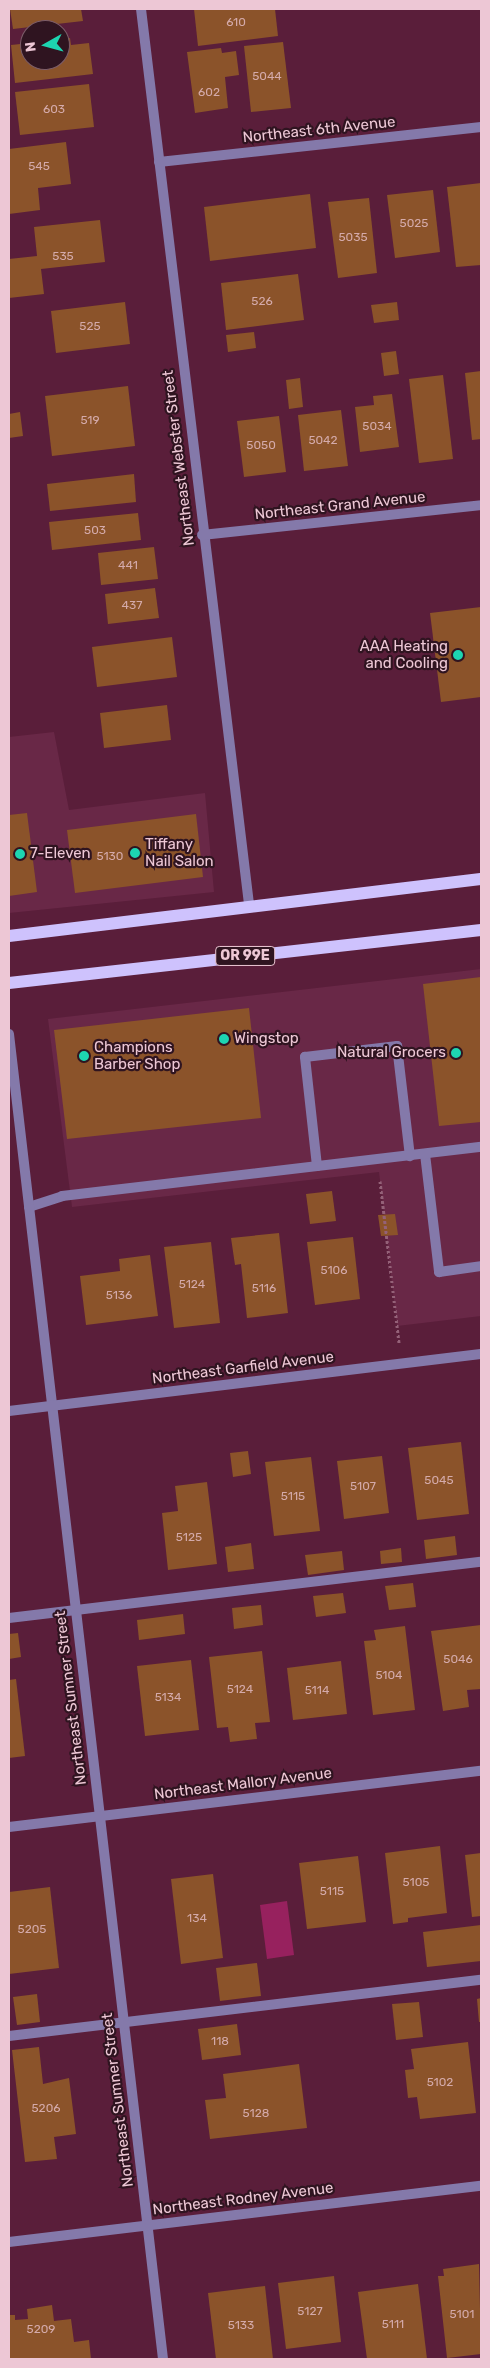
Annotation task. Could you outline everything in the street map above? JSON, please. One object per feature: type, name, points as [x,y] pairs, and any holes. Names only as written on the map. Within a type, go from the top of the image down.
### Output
[{"type":"main road","points":[[9,936],[249,904],[481,878]]},
{"type":"main road","name":"OR 99E","points":[[9,983],[481,930]]},
{"type":"street","name":"Northeast Webster Street","points":[[141,9],[202,536],[249,904]]},
{"type":"street","name":"Northeast 6th Avenue","points":[[159,162],[481,127]]},
{"type":"street","name":"Northeast Grand Avenue","points":[[202,536],[481,505]]},
{"type":"street","name":"Northeast Sumner Street","points":[[9,1034],[163,2359]]},
{"type":"street","points":[[317,1166],[305,1057],[397,1046],[410,1156]]},
{"type":"street","points":[[29,1207],[62,1196],[481,1147]]},
{"type":"street","points":[[425,1154],[439,1272],[481,1266]]},
{"type":"street","name":"Northeast Garfield Avenue","points":[[9,1411],[481,1354]]},
{"type":"street","points":[[9,1618],[481,1562]]},
{"type":"street","name":"Northeast Mallory Avenue","points":[[9,1827],[481,1771]]},
{"type":"street","points":[[9,2036],[481,1980]]},
{"type":"street","name":"Northeast Rodney Avenue","points":[[9,2242],[481,2186]]},
{"type":"path","points":[[389,1180],[379,1181],[402,1364]]},
{"type":"shaded area","points":[[54,732],[69,810],[205,793],[214,892],[9,913],[9,737]]},
{"type":"shaded area","points":[[481,969],[481,1316],[397,1326],[379,1172],[72,1207],[48,1019]]},
{"type":"shaded area","points":[[287,1901],[294,1955],[267,1959],[260,1905]]},
{"type":"building","points":[[10,9],[81,9],[83,21],[70,22],[70,20],[20,20],[20,28],[13,29]]},
{"type":"building","points":[[194,9],[275,9],[278,36],[198,46]]},
{"type":"building","points":[[70,38],[71,45],[89,43],[93,74],[15,83],[11,45],[20,44],[20,70],[70,70]]},
{"type":"building","points":[[283,42],[291,108],[251,112],[244,46]]},
{"type":"building","points":[[221,48],[222,53],[236,51],[239,75],[225,77],[228,108],[195,113],[187,52]]},
{"type":"building","points":[[89,84],[94,127],[20,135],[15,92]]},
{"type":"building","points":[[66,142],[71,184],[38,188],[40,210],[9,214],[9,149]]},
{"type":"building","points":[[481,183],[481,265],[456,267],[447,187]]},
{"type":"building","points":[[433,190],[440,252],[395,258],[387,195]]},
{"type":"building","points":[[310,194],[316,248],[210,261],[204,207]]},
{"type":"building","points":[[369,198],[377,273],[338,278],[328,202]]},
{"type":"building","points":[[100,220],[105,262],[41,269],[44,294],[9,298],[9,259],[37,256],[34,227]]},
{"type":"building","points":[[298,274],[304,320],[226,330],[221,283]]},
{"type":"building","points":[[125,302],[130,344],[56,353],[51,311]]},
{"type":"building","points":[[397,302],[399,320],[374,323],[371,305]]},
{"type":"building","points":[[254,332],[256,348],[228,352],[226,335]]},
{"type":"building","points":[[396,351],[399,374],[384,376],[381,353]]},
{"type":"building","points":[[481,371],[481,439],[472,440],[465,373]]},
{"type":"building","points":[[443,375],[453,459],[419,463],[409,379]]},
{"type":"building","points":[[300,378],[303,407],[289,409],[286,380]]},
{"type":"building","points":[[128,386],[135,446],[52,456],[45,396]]},
{"type":"building","points":[[392,394],[399,447],[360,452],[355,407],[374,405],[373,396]]},
{"type":"building","points":[[341,410],[348,466],[304,471],[298,415]]},
{"type":"building","points":[[20,412],[23,436],[9,438],[9,414]]},
{"type":"building","points":[[279,416],[286,472],[244,477],[237,421]]},
{"type":"building","points":[[134,474],[136,502],[50,511],[47,484]]},
{"type":"building","points":[[138,513],[141,540],[52,550],[49,522]]},
{"type":"building","points":[[154,547],[158,579],[101,585],[98,553]]},
{"type":"building","points":[[155,588],[159,618],[108,624],[105,594]]},
{"type":"building","name":"AAA Heating and Cooling","points":[[481,607],[481,697],[441,702],[430,613]]},
{"type":"building","points":[[172,637],[177,677],[97,687],[92,647]]},
{"type":"building","points":[[167,705],[171,740],[104,748],[100,713]]},
{"type":"building","name":"7-Eleven","points":[[27,813],[37,892],[9,896],[9,815]]},
{"type":"building","points":[[196,814],[203,877],[75,893],[67,830]]},
{"type":"building","name":"Natural Grocers","points":[[481,977],[481,1122],[439,1126],[423,984]]},
{"type":"building","points":[[249,1008],[261,1118],[67,1139],[54,1030]]},
{"type":"building","points":[[332,1191],[336,1221],[310,1224],[306,1194]]},
{"type":"building","points":[[395,1214],[398,1235],[381,1236],[378,1215]]},
{"type":"building","points":[[279,1233],[288,1313],[247,1318],[241,1264],[235,1265],[231,1238]]},
{"type":"building","points":[[353,1237],[360,1299],[315,1305],[307,1242]]},
{"type":"building","points":[[211,1242],[220,1323],[174,1328],[164,1247]]},
{"type":"building","points":[[150,1255],[158,1316],[86,1325],[80,1276],[120,1271],[119,1259]]},
{"type":"building","points":[[461,1442],[469,1514],[417,1520],[408,1448]]},
{"type":"building","points":[[248,1451],[251,1474],[233,1477],[230,1453]]},
{"type":"building","points":[[382,1456],[389,1513],[344,1519],[337,1461]]},
{"type":"building","points":[[311,1457],[320,1531],[274,1536],[265,1462]]},
{"type":"building","points":[[207,1482],[217,1564],[168,1570],[162,1513],[178,1511],[175,1486]]},
{"type":"building","points":[[455,1536],[457,1555],[426,1559],[424,1540]]},
{"type":"building","points":[[251,1543],[254,1569],[228,1572],[225,1547]]},
{"type":"building","points":[[401,1548],[402,1562],[381,1564],[380,1551]]},
{"type":"building","points":[[342,1551],[344,1570],[308,1575],[305,1555]]},
{"type":"building","points":[[413,1583],[416,1607],[389,1610],[385,1586]]},
{"type":"building","points":[[343,1593],[346,1613],[316,1617],[313,1596]]},
{"type":"building","points":[[261,1605],[263,1625],[234,1629],[232,1608]]},
{"type":"building","points":[[183,1614],[185,1634],[139,1640],[137,1620]]},
{"type":"building","points":[[481,1625],[481,1689],[467,1690],[469,1707],[443,1711],[431,1631]]},
{"type":"building","points":[[405,1626],[415,1710],[373,1715],[364,1641],[376,1640],[374,1630]]},
{"type":"building","points":[[18,1633],[21,1657],[9,1659],[9,1634]]},
{"type":"building","points":[[262,1651],[270,1722],[255,1723],[257,1739],[230,1742],[228,1727],[217,1728],[209,1657]]},
{"type":"building","points":[[191,1660],[199,1730],[145,1736],[137,1666]]},
{"type":"building","points":[[341,1661],[347,1714],[293,1720],[287,1668]]},
{"type":"building","points":[[16,1679],[25,1756],[9,1758],[9,1680]]},
{"type":"building","points":[[440,1846],[447,1913],[408,1918],[408,1922],[393,1924],[385,1853]]},
{"type":"building","points":[[481,1853],[481,1916],[472,1917],[465,1855]]},
{"type":"building","points":[[358,1856],[366,1922],[307,1929],[299,1863]]},
{"type":"building","points":[[213,1874],[223,1958],[181,1964],[171,1879]]},
{"type":"building","points":[[50,1887],[59,1968],[9,1974],[9,1892]]},
{"type":"building","points":[[481,1925],[481,1961],[427,1967],[423,1932]]},
{"type":"building","points":[[257,1963],[261,1996],[220,2001],[216,1968]]},
{"type":"building","points":[[37,1994],[40,2022],[17,2025],[13,1997]]},
{"type":"building","points":[[481,1998],[481,2022],[479,2022],[477,1999]]},
{"type":"building","points":[[419,2002],[423,2037],[396,2040],[392,2004]]},
{"type":"building","points":[[237,2024],[241,2055],[202,2060],[198,2029]]},
{"type":"building","points":[[468,2042],[476,2113],[420,2119],[417,2097],[408,2098],[405,2070],[414,2069],[411,2049]]},
{"type":"building","points":[[39,2047],[43,2084],[69,2078],[76,2134],[54,2137],[57,2159],[25,2162],[12,2050]]},
{"type":"building","points":[[299,2064],[307,2128],[210,2139],[205,2100],[226,2098],[223,2074]]},
{"type":"building","points":[[479,2264],[481,2354],[447,2358],[438,2276],[444,2276],[443,2269]]},
{"type":"building","points":[[334,2276],[341,2342],[286,2349],[278,2283]]},
{"type":"building","points":[[418,2284],[427,2359],[367,2359],[358,2292]]},
{"type":"building","points":[[265,2286],[273,2359],[216,2359],[208,2293]]},
{"type":"building","points":[[52,2305],[54,2321],[71,2319],[74,2342],[89,2340],[91,2359],[9,2359],[9,2315],[15,2315],[15,2320],[28,2319],[27,2309]]},
{"type":"place","name":"AAA Heating and Cooling","points":[[458,655]]},
{"type":"place","name":"Tiffany Nail Salon","points":[[135,853]]},
{"type":"place","name":"7-Eleven","points":[[20,854]]},
{"type":"place","name":"Wingstop","points":[[224,1039]]},
{"type":"place","name":"Natural Grocers","points":[[456,1053]]},
{"type":"place","name":"Champions Barber Shop","points":[[84,1056]]}]
